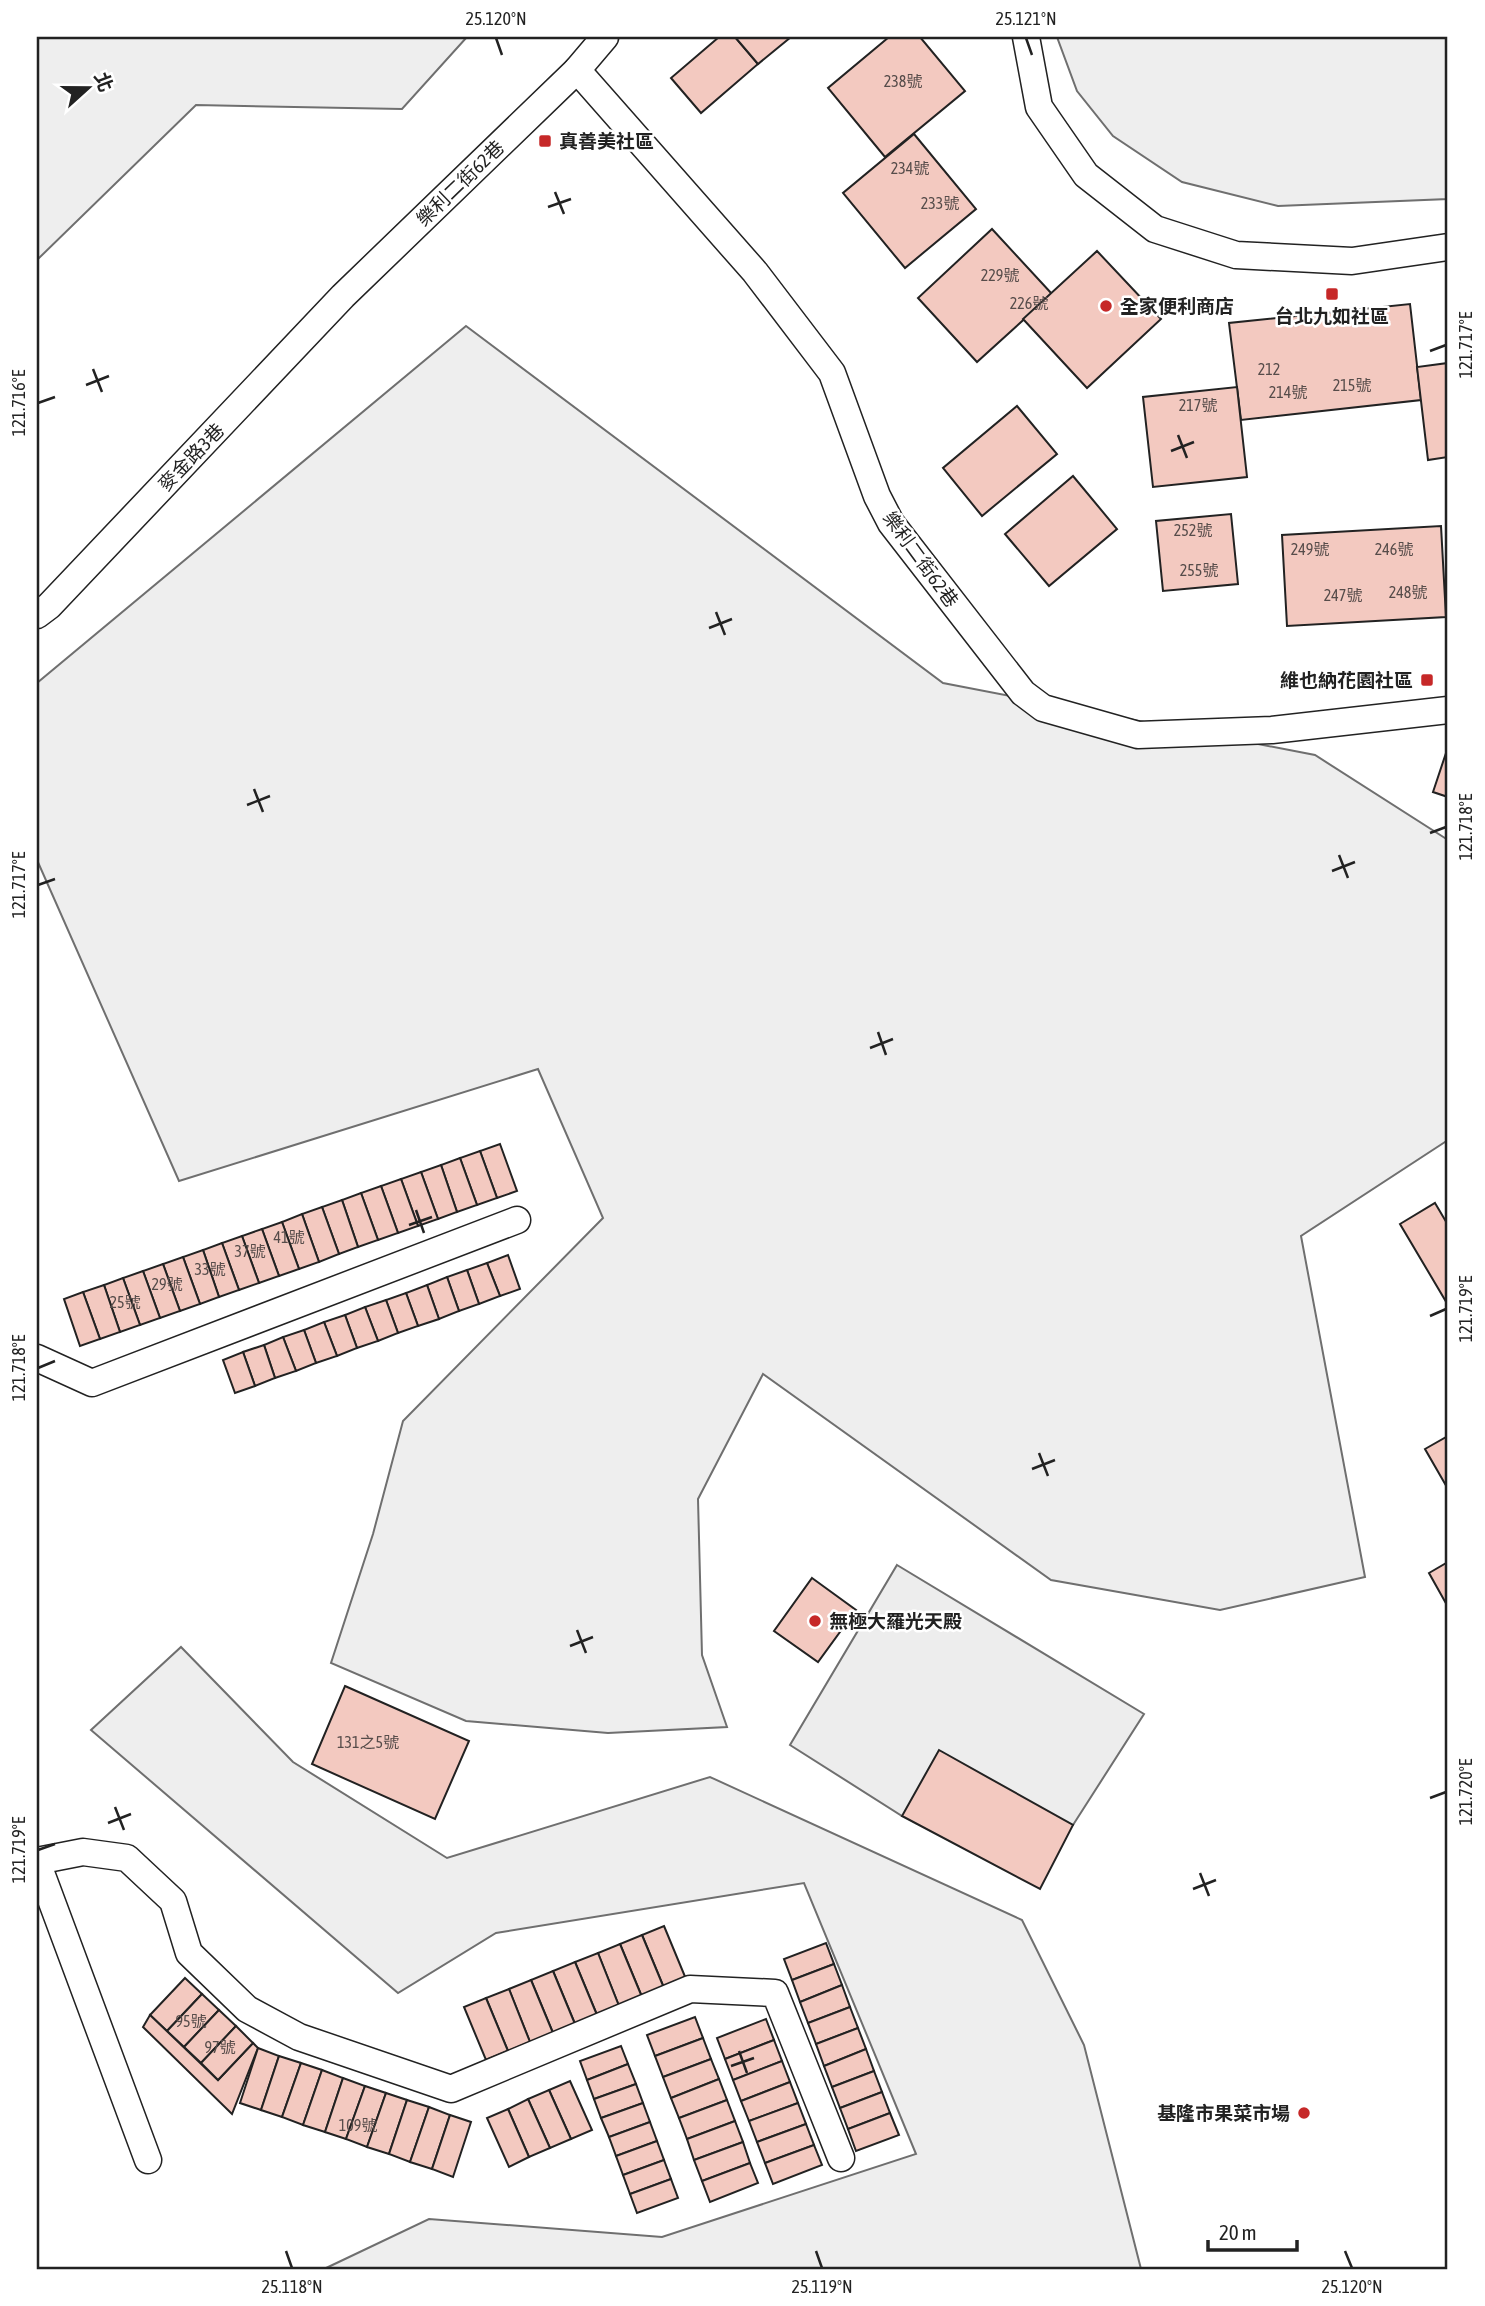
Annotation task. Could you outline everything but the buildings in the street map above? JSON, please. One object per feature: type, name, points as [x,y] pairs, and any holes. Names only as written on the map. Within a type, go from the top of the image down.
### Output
[{"type":"street","name":"樂利二街62巷","points":[[343,296],[577,70],[605,37]]},
{"type":"street","points":[[1026,37],[1039,107],[1086,175],[1155,229],[1236,255],[1352,261],[1448,247]]},
{"type":"street","name":"樂利二街62巷","points":[[577,70],[755,272],[832,373],[877,496],[891,523],[1023,693],[1033,701],[1044,708],[1138,735],[1272,730],[1448,710]]},
{"type":"street","name":"麥金路3巷","points":[[37,615],[343,296]]},
{"type":"street","points":[[37,1358],[92,1383],[517,1220]]},
{"type":"street","points":[[148,2160],[37,1861],[83,1852],[127,1858],[173,1901],[189,1953],[247,2009],[299,2037],[451,2089],[690,1989],[775,1993],[841,2158]]},
{"type":"shaded area","points":[[37,37],[467,37],[402,109],[196,105],[37,260]]},
{"type":"shaded area","points":[[1057,37],[1448,37],[1448,199],[1278,206],[1182,182],[1113,136],[1077,91]]},
{"type":"shaded area","points":[[466,326],[943,683],[1315,755],[1448,840],[1448,1140],[1301,1236],[1365,1577],[1220,1610],[1051,1580],[763,1374],[698,1499],[702,1655],[727,1727],[608,1733],[466,1721],[331,1663],[373,1534],[403,1421],[603,1218],[538,1069],[179,1181],[37,860],[37,683]]},
{"type":"shaded area","points":[[897,1565],[1144,1714],[1073,1825],[902,1816],[790,1745]]},
{"type":"shaded area","points":[[181,1647],[293,1762],[447,1858],[710,1777],[1022,1920],[1084,2045],[1141,2269],[324,2269],[429,2219],[662,2237],[916,2154],[804,1883],[496,1933],[398,1993],[91,1730]]},
{"type":"place","name":"真善美社區","points":[[545,141]]},
{"type":"place","name":"台北九如社區","points":[[1332,294]]},
{"type":"place","name":"全家便利商店","points":[[1106,306]]},
{"type":"place","name":"維也納花園社區","points":[[1427,680]]},
{"type":"place","name":"無極大羅光天殿","points":[[815,1621]]},
{"type":"place","name":"基隆市果菜市場","points":[[1304,2113]]}]
